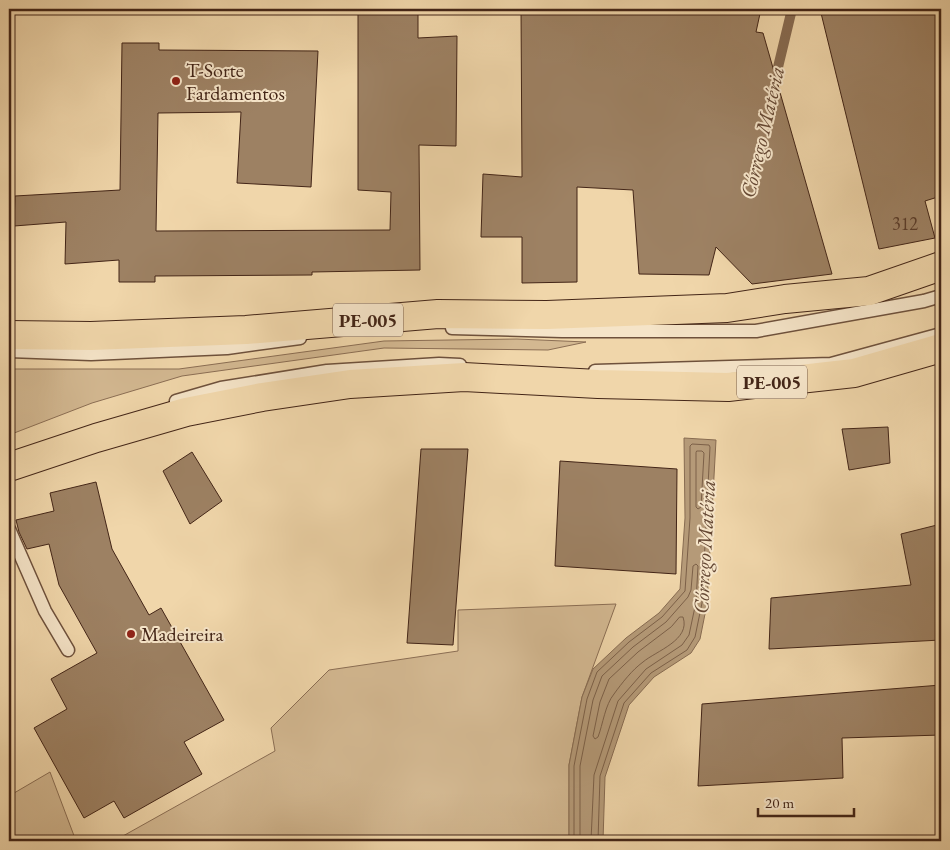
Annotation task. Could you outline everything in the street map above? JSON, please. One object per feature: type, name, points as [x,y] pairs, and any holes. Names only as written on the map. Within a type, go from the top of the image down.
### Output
[{"type":"main road","name":"PE-005","points":[[9,336],[90,336],[246,330],[438,314],[546,314],[726,308],[785,299],[869,291],[941,266]]},
{"type":"main road","name":"PE-005","points":[[9,466],[186,412],[262,397],[350,384],[464,377],[598,384],[728,387],[854,373],[941,348]]},
{"type":"lane","points":[[437,327],[562,331],[756,330],[914,303],[941,296]]},
{"type":"lane","points":[[9,352],[91,354],[227,348],[352,334]]},
{"type":"lane","points":[[165,404],[221,388],[327,371],[439,364],[583,371],[831,364],[941,334]]},
{"type":"lane","points":[[9,466],[74,433]]},
{"type":"lane","points":[[9,529],[45,611],[68,650]]},
{"type":"shaded area","points":[[517,339],[586,342],[548,350],[384,348],[182,376],[92,403],[9,435],[9,369],[179,369],[384,341]]},
{"type":"shaded area","points":[[616,604],[582,697],[569,765],[569,841],[114,841],[275,751],[271,728],[329,670],[458,651],[458,610]]},
{"type":"shaded area","points":[[50,772],[76,841],[9,841],[9,796]]},
{"type":"water","points":[[684,438],[716,440],[707,604],[700,639],[691,653],[654,677],[629,705],[605,777],[603,841],[569,841],[569,765],[582,697],[593,669],[626,638],[659,613],[680,589],[685,518]]},
{"type":"building","points":[[358,9],[418,9],[418,38],[457,36],[456,146],[419,145],[420,270],[312,272],[312,275],[155,276],[155,282],[119,282],[119,260],[65,264],[66,222],[14,226],[15,196],[120,190],[122,43],[159,43],[159,50],[318,51],[311,187],[237,183],[241,112],[158,113],[156,231],[390,230],[391,192],[358,190]]},
{"type":"building","points":[[521,9],[761,9],[756,32],[763,33],[832,274],[752,284],[716,247],[709,275],[639,274],[633,190],[577,187],[577,282],[522,283],[522,237],[481,237],[483,174],[522,177]]},
{"type":"building","points":[[820,9],[941,9],[941,196],[925,201],[935,238],[879,249]]},
{"type":"building","points":[[888,427],[890,463],[849,470],[842,429]]},
{"type":"building","points":[[421,449],[468,449],[453,645],[407,643]]},
{"type":"building","points":[[192,452],[222,501],[190,524],[163,471]]},
{"type":"building","points":[[560,461],[677,469],[676,574],[555,566]]},
{"type":"building","name":"Madeireira","points":[[96,482],[112,549],[149,615],[161,608],[224,720],[184,742],[202,774],[124,818],[114,801],[84,818],[34,728],[67,709],[51,679],[97,653],[59,585],[49,544],[27,549],[16,520],[54,511],[50,493]]},
{"type":"building","points":[[941,524],[941,640],[769,649],[771,598],[911,585],[901,534]]},
{"type":"building","points":[[941,685],[941,735],[842,738],[843,778],[698,786],[702,704]]},
{"type":"waterway","name":"Córrego Matéria","points":[[773,88],[792,9]]},
{"type":"place","name":"T-Sorte Fardamentos","points":[[176,81]]},
{"type":"place","name":"Madeireira","points":[[131,634]]}]
